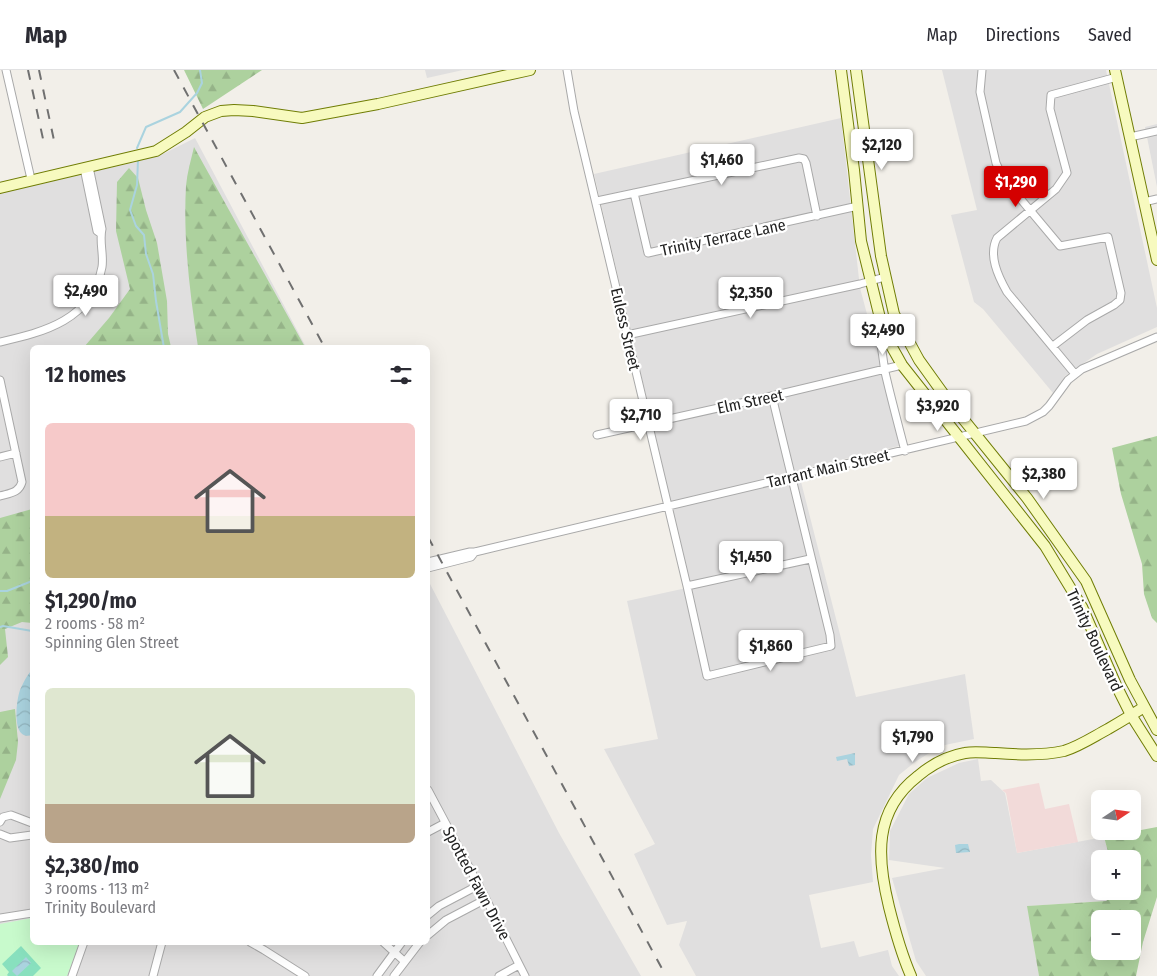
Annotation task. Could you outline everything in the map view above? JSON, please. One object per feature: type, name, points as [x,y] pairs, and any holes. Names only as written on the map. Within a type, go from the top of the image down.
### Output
[{"type":"main road","points":[[0,188],[31,179],[87,168],[156,151],[206,117],[221,112],[234,110],[253,111],[302,118],[378,104],[530,70]]},
{"type":"main road","name":"Trinity Boulevard","points":[[842,70],[861,241],[870,282],[888,340],[902,365],[1045,546],[1082,607],[1131,716],[1157,756]]},
{"type":"main road","name":"Trinity Boulevard","points":[[856,70],[885,277],[894,314],[906,338],[947,399],[1027,498],[1086,580],[1130,680],[1157,730]]},
{"type":"main road","points":[[1116,74],[1157,260]]},
{"type":"main road","points":[[911,976],[901,953],[883,882],[880,858],[883,830],[888,810],[906,786],[927,769],[955,756],[974,752],[1026,755],[1064,750],[1089,740],[1144,707]]},
{"type":"street","points":[[6,70],[31,179]]},
{"type":"street","name":"Euless Street","points":[[567,70],[574,111],[707,676],[831,646],[830,635],[810,559]]},
{"type":"street","points":[[982,70],[980,92],[996,163],[1003,178],[1060,246],[1108,237],[1121,293],[1120,300],[1087,320],[1053,346]]},
{"type":"street","points":[[1075,374],[1007,292],[999,278],[992,247],[997,238],[1056,189],[1067,174],[1050,109],[1051,95],[1116,74]]},
{"type":"street","points":[[1130,137],[1157,131]]},
{"type":"street","points":[[596,201],[800,158],[804,159],[806,163],[817,216]]},
{"type":"street","points":[[0,342],[50,329],[75,313],[85,303],[99,280],[103,252],[101,234],[97,231],[87,168]]},
{"type":"street","name":"Trinity Terrace Lane","points":[[634,193],[648,253],[858,206]]},
{"type":"street","points":[[1144,202],[1157,199]]},
{"type":"street","points":[[627,335],[870,282],[885,277]]},
{"type":"street","points":[[870,320],[877,333],[905,451]]},
{"type":"street","name":"Tarrant Main Street","points":[[441,561],[472,557],[475,552],[1026,421],[1043,412],[1075,374],[1093,363],[1157,337]]},
{"type":"street","name":"Elm Street","points":[[597,435],[902,365]]},
{"type":"street","points":[[0,380],[22,482],[16,492],[0,496]]},
{"type":"street","points":[[687,586],[810,559],[772,396]]},
{"type":"street","points":[[0,457],[16,453]]},
{"type":"street","points":[[430,562],[441,561]]},
{"type":"street","points":[[430,567],[441,561]]},
{"type":"street","name":"Spotted Fawn Drive","points":[[430,799],[479,885],[525,976]]},
{"type":"street","points":[[0,822],[2,817],[11,815],[30,822]]},
{"type":"street","points":[[430,831],[445,823]]},
{"type":"street","points":[[0,834],[10,838],[30,835]]},
{"type":"street","points":[[430,913],[439,906],[479,885]]},
{"type":"street","points":[[430,933],[446,920],[486,899]]},
{"type":"street","points":[[0,918],[30,913]]},
{"type":"street","points":[[72,976],[83,945]]},
{"type":"street","points":[[153,976],[161,945]]},
{"type":"street","points":[[255,945],[305,976]]},
{"type":"street","points":[[386,945],[404,960]]},
{"type":"street","points":[[377,976],[400,945]]},
{"type":"street","points":[[394,976],[404,960],[417,945]]},
{"type":"street","points":[[499,976],[519,965]]},
{"type":"shaded area","points":[[425,70],[463,70],[427,78]]},
{"type":"shaded area","points":[[942,70],[1106,70],[1157,308],[1157,327],[1097,354],[1065,376],[1053,393],[983,309],[974,302],[951,215],[977,210]]},
{"type":"shaded area","points":[[841,118],[860,288],[871,329],[877,343],[899,446],[798,470],[856,697],[965,674],[974,739],[945,745],[934,750],[899,775],[873,829],[871,855],[873,882],[809,895],[821,948],[854,941],[859,957],[888,950],[892,966],[899,976],[696,976],[679,945],[687,921],[667,925],[634,854],[655,844],[604,749],[658,739],[627,601],[691,587],[594,174]]},
{"type":"shaded area","points":[[1157,124],[1157,187],[1145,127]]},
{"type":"shaded area","points":[[195,138],[305,345],[30,345],[30,945],[430,945],[430,584],[559,833],[641,976],[0,976],[0,192],[136,162],[165,153]]},
{"type":"shaded area","points":[[978,759],[981,781],[991,780],[1005,793],[1017,853],[1091,839],[1105,840],[1108,850],[1091,850],[1091,900],[1107,900],[1028,906],[1039,976],[926,976],[916,961],[892,878],[945,868],[889,860],[890,831],[909,794],[927,778],[959,763]]},
{"type":"shaded area","points":[[1039,783],[1045,809],[1069,804],[1078,842],[1017,853],[1006,793],[1002,790]]},
{"type":"green space","points":[[184,70],[262,70],[203,109]]},
{"type":"green space","points":[[194,147],[304,345],[198,345],[186,247],[185,206],[188,171]]},
{"type":"green space","points":[[129,168],[138,178],[157,243],[167,301],[168,334],[171,345],[86,345],[109,318],[130,289],[116,231],[117,182]]},
{"type":"green space","points":[[1157,436],[1157,623],[1152,618],[1144,594],[1142,564],[1121,494],[1112,448]]},
{"type":"green space","points":[[30,510],[30,623],[22,622],[5,629],[8,657],[0,665],[0,518]]},
{"type":"green space","points":[[15,709],[18,742],[16,760],[0,799],[0,712]]},
{"type":"green space","points":[[1157,827],[1157,897],[1141,952],[1141,910],[1091,910],[1091,960],[1139,960],[1136,976],[1039,976],[1027,906],[1107,900],[1141,900],[1141,850],[1108,850],[1105,840],[1141,840],[1141,830]]},
{"type":"green space","points":[[30,918],[30,945],[79,945],[67,976],[0,976],[0,924]]},
{"type":"green space","points":[[21,946],[41,968],[33,976],[8,976],[9,972],[2,964]]},
{"type":"water","points":[[30,673],[30,735],[25,736],[18,727],[17,703],[21,687]]},
{"type":"water","points":[[855,753],[855,765],[849,766],[847,759],[837,761],[836,757]]},
{"type":"water","points":[[968,844],[970,852],[956,853],[955,845]]},
{"type":"water","points":[[26,957],[31,963],[17,976],[12,971]]},
{"type":"waterway","points":[[137,148],[146,127],[180,112],[197,93],[202,83],[200,70]]},
{"type":"waterway","points":[[138,160],[137,185],[130,210],[136,226],[144,235],[146,254],[153,274],[163,345]]},
{"type":"waterway","points":[[0,591],[7,591],[30,582]]},
{"type":"waterway","points":[[0,627],[30,631]]},
{"type":"railway","points":[[28,70],[45,148]]},
{"type":"railway","points":[[39,70],[55,145]]},
{"type":"railway","points":[[174,70],[323,345]]},
{"type":"railway","points":[[430,541],[666,976]]}]
